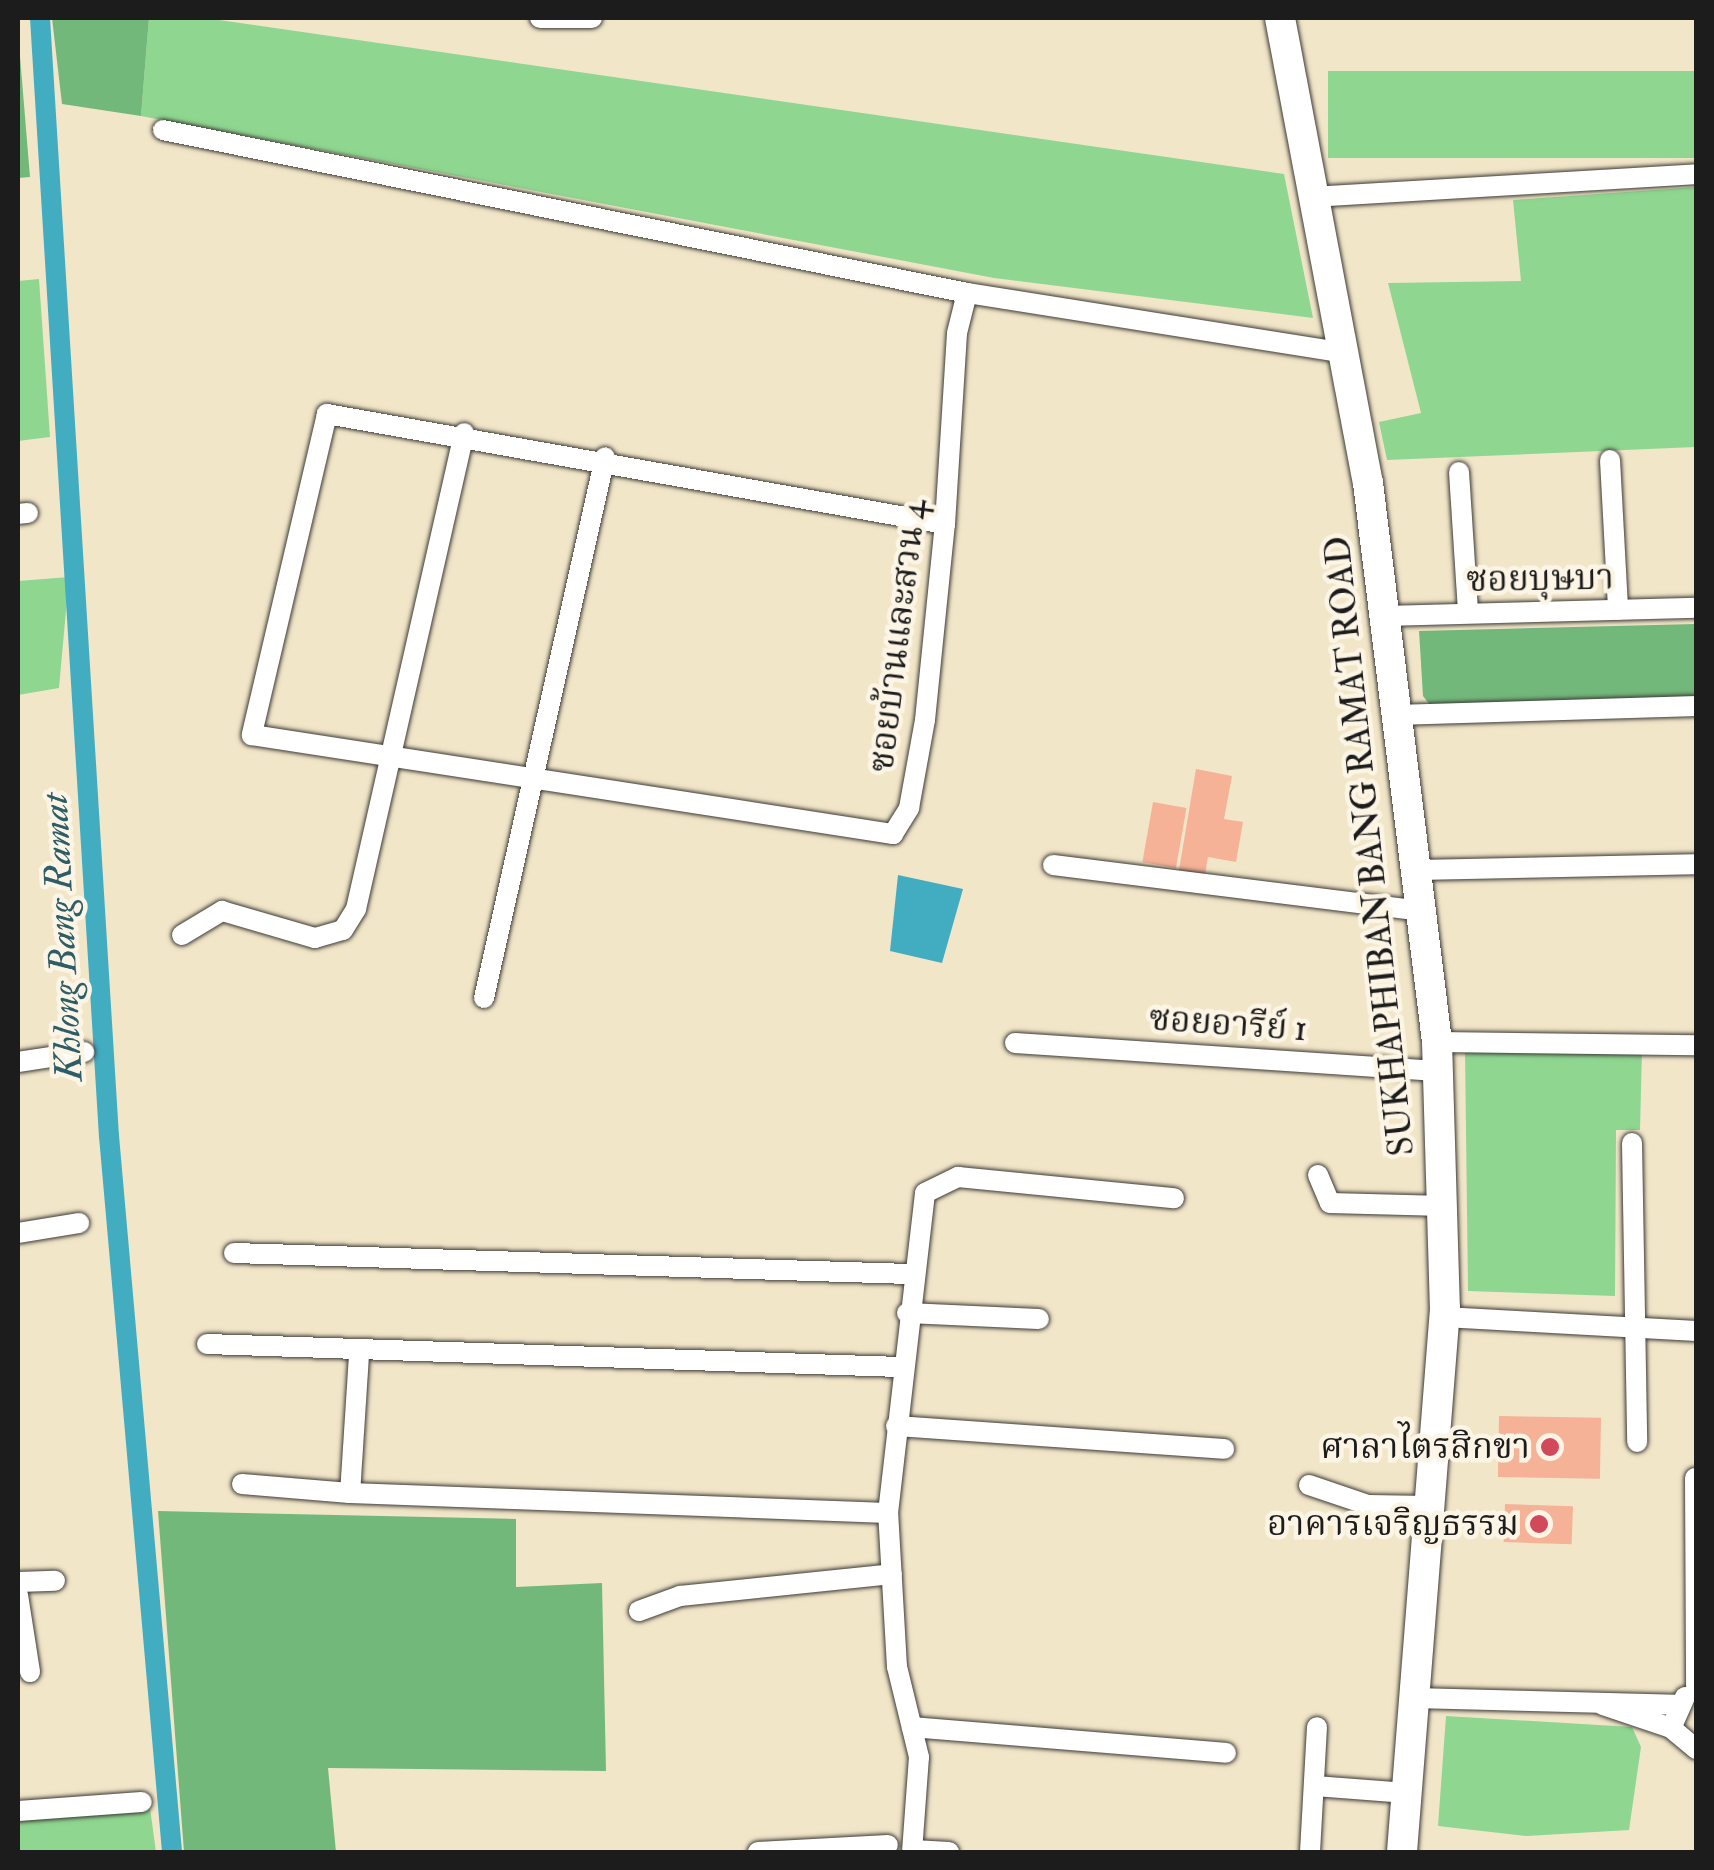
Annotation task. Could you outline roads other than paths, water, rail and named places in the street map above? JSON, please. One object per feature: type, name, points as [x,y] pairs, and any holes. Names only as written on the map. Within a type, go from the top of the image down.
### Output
[{"type":"street","points":[[540,18],[592,18]]},
{"type":"street","name":"SUKHAPHIBAN BANG RAMAT ROAD","points":[[1280,18],[1344,353],[1385,616],[1437,1056],[1445,1317],[1402,1852]]},
{"type":"street","points":[[163,130],[967,293],[1344,353]]},
{"type":"street","points":[[1313,196],[1696,174]]},
{"type":"street","name":"ซอยบ้านและสวน 4","points":[[464,433],[327,414],[252,735],[893,834],[909,808],[925,720],[967,293]]},
{"type":"street","points":[[182,934],[222,910],[315,938],[343,930],[356,909],[464,433],[946,524]]},
{"type":"street","points":[[484,998],[605,457]]},
{"type":"street","points":[[1610,460],[1618,610]]},
{"type":"street","points":[[1459,472],[1468,614]]},
{"type":"street","name":"ซอยบุษบา","points":[[1385,616],[1696,608]]},
{"type":"street","points":[[1397,715],[1696,706]]},
{"type":"street","points":[[1416,870],[1696,864]]},
{"type":"street","points":[[1053,866],[1421,911]]},
{"type":"street","name":"ซอยอารีย์ 1","points":[[1015,1042],[1437,1056],[1696,1044]]},
{"type":"street","points":[[18,1062],[84,1052]]},
{"type":"street","points":[[1632,1143],[1637,1442]]},
{"type":"street","points":[[1318,1174],[1330,1203],[1444,1206]]},
{"type":"street","points":[[949,1852],[912,1851],[919,1757],[897,1666],[888,1513],[919,1209],[936,1180],[1174,1198]]},
{"type":"street","points":[[18,1233],[78,1223]]},
{"type":"street","points":[[234,1253],[911,1274]]},
{"type":"street","points":[[907,1313],[1039,1319]]},
{"type":"street","points":[[1445,1317],[1696,1331]]},
{"type":"street","points":[[207,1344],[359,1355],[901,1367]]},
{"type":"street","points":[[350,1493],[359,1355]]},
{"type":"street","points":[[896,1426],[1224,1449]]},
{"type":"street","points":[[1603,1706],[1620,1697],[1676,1705],[1696,1692],[1695,1478]]},
{"type":"street","points":[[242,1484],[350,1493],[888,1513]]},
{"type":"street","points":[[1309,1484],[1368,1505],[1430,1506]]},
{"type":"street","points":[[639,1611],[680,1596],[892,1574]]},
{"type":"street","points":[[18,1582],[55,1581]]},
{"type":"street","points":[[18,1595],[30,1672]]},
{"type":"street","points":[[1414,1698],[1603,1706],[1671,1728],[1696,1749]]},
{"type":"street","points":[[1671,1728],[1676,1705]]},
{"type":"street","points":[[912,1727],[1226,1753]]},
{"type":"street","points":[[1310,1852],[1317,1727]]},
{"type":"street","points":[[1315,1786],[1407,1793]]},
{"type":"street","points":[[18,1811],[142,1802]]},
{"type":"street","points":[[758,1852],[888,1845]]},
{"type":"water","points":[[898,875],[963,889],[942,963],[890,951]]},
{"type":"waterway","name":"Khlong Bang Ramat","points":[[40,18],[109,1136],[172,1852]]},
{"type":"place","name":"ศาลาไตรสิกขา","points":[[1550,1447]]},
{"type":"place","name":"อาคารเจริญธรรม","points":[[1539,1524]]}]
